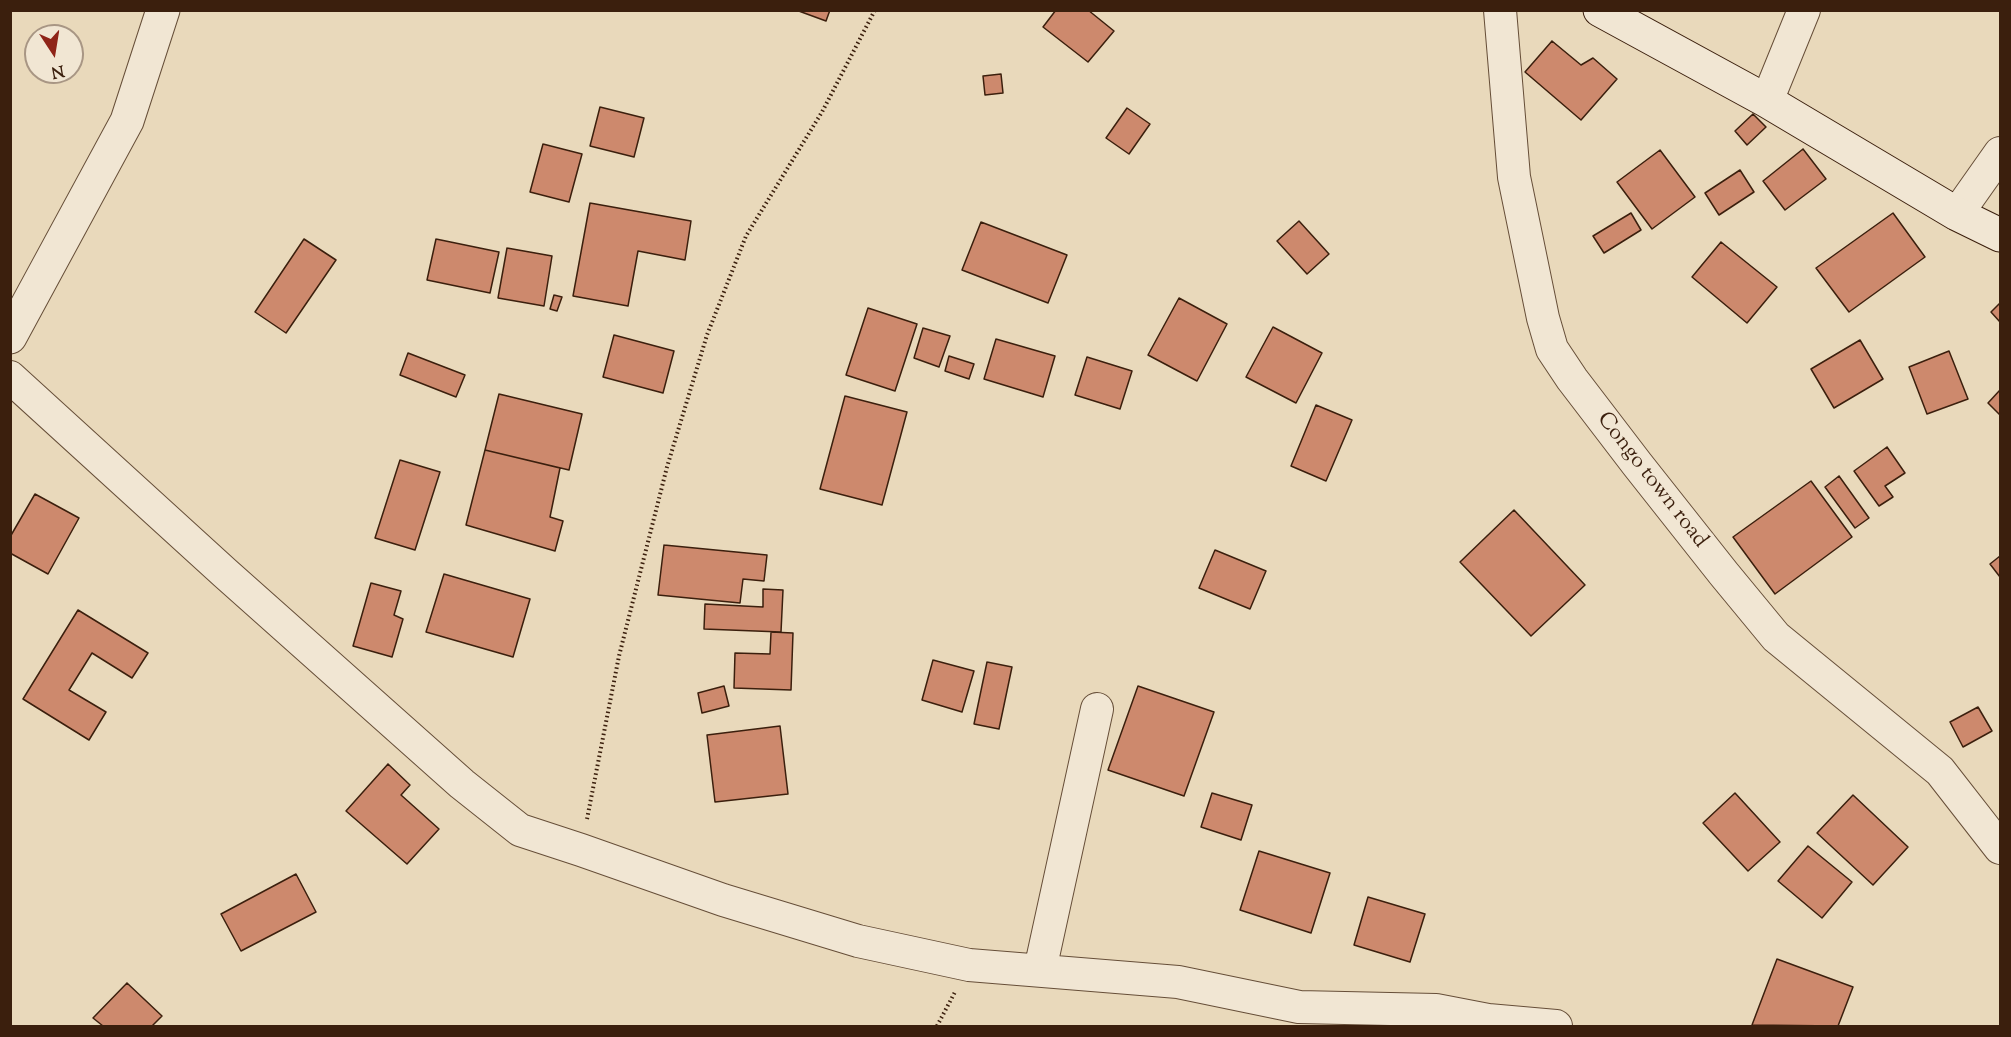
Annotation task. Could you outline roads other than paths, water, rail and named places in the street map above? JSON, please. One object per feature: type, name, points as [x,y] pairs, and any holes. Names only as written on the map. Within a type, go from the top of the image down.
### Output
[{"type":"main road","points":[[10,337],[127,121],[163,10]]},
{"type":"main road","points":[[1600,10],[1767,100],[1957,214],[2001,235]]},
{"type":"street","name":"Congo town road","points":[[1500,10],[1514,177],[1543,318],[1552,349],[1572,380],[1637,464],[1776,637],[1940,771],[2001,848]]},
{"type":"street","points":[[1767,100],[1804,10]]},
{"type":"street","points":[[1957,214],[2001,153]]},
{"type":"street","points":[[10,377],[462,784],[520,830],[581,849],[723,900],[858,941],[969,964],[1178,982],[1297,1017],[1437,1010],[1488,1020],[1556,1026]]},
{"type":"street","points":[[1040,970],[1097,709]]}]
